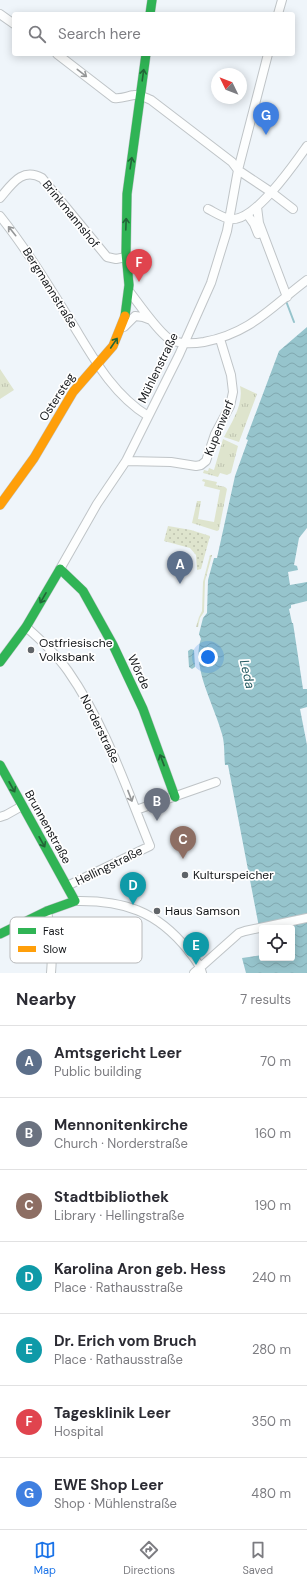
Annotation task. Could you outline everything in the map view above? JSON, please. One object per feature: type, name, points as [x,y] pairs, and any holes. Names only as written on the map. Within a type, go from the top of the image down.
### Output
[{"type":"street","points":[[150,12],[152,0]]},
{"type":"street","points":[[279,12],[282,0]]},
{"type":"street","points":[[0,14],[12,23]]},
{"type":"street","points":[[60,56],[114,98],[141,95],[151,100],[232,162],[238,170],[272,192],[293,209]]},
{"type":"street","name":"Ostersteg","points":[[0,505],[29,464],[73,392],[113,346],[121,330],[126,314],[129,291],[126,257],[128,190],[146,56]]},
{"type":"street","name":"Mühlenstraße","points":[[0,662],[26,627],[97,504],[126,461],[159,396],[211,283],[227,231],[238,170],[267,56]]},
{"type":"street","points":[[208,209],[229,219],[240,218],[247,214],[257,207],[281,182],[307,146]]},
{"type":"street","name":"Brinkmannshof","points":[[0,198],[15,180],[28,174],[36,175],[42,178],[106,257],[116,259],[126,257]]},
{"type":"street","points":[[256,223],[257,207]]},
{"type":"street","points":[[247,214],[256,223],[285,298]]},
{"type":"street","name":"Bergmannstraße","points":[[0,216],[18,239],[97,363],[122,396],[148,416]]},
{"type":"street","points":[[129,291],[164,335],[176,342],[198,343],[220,339],[256,321],[307,280]]},
{"type":"street","points":[[121,330],[135,316],[143,316],[153,321]]},
{"type":"street","name":"Kupenwarf","points":[[126,461],[164,462],[196,466],[204,463],[208,458],[215,434],[230,406],[233,392],[230,371],[220,339]]},
{"type":"street","name":"Wörde","points":[[60,569],[83,591],[113,645],[143,709],[175,797]]},
{"type":"street","name":"Norderstraße","points":[[26,627],[46,644],[68,670],[84,697],[110,747],[150,846]]},
{"type":"street","name":"Brunnenstraße","points":[[0,765],[75,901]]},
{"type":"street","points":[[136,810],[216,782]]},
{"type":"street","points":[[0,817],[22,806]]},
{"type":"street","name":"Hellingstraße","points":[[67,886],[150,846]]},
{"type":"street","points":[[35,917],[75,901],[110,902],[128,907],[148,916],[176,936],[202,970]]},
{"type":"street","points":[[47,911],[48,917]]},
{"type":"street","points":[[194,973],[202,970],[239,933],[307,918]]},
{"type":"street","points":[[0,934],[10,929]]},
{"type":"street","points":[[51,973],[52,963]]},
{"type":"green space","points":[[0,369],[14,390],[0,399]]},
{"type":"green space","points":[[240,386],[257,394],[239,442],[224,437],[239,406],[241,393]]},
{"type":"green space","points":[[223,439],[238,446],[231,473],[227,475],[220,473],[218,477],[203,473],[204,470],[208,471],[209,468],[214,470]]},
{"type":"green space","points":[[203,479],[217,482],[216,485],[227,489],[219,530],[217,531],[192,523],[197,501],[201,501],[198,519],[214,522],[220,490],[204,486],[205,482],[202,481]]},
{"type":"green space","points":[[168,526],[191,530],[210,536],[201,569],[197,570],[196,555],[190,548],[164,541]]},
{"type":"green space","points":[[210,555],[212,555],[205,581],[204,612],[200,618],[198,627],[196,627],[202,611],[203,582]]},
{"type":"water","name":"Leda","points":[[307,327],[307,528],[299,538],[294,565],[297,566],[298,570],[288,572],[290,585],[307,582],[307,601],[291,605],[291,608],[289,609],[293,623],[303,689],[307,689],[307,707],[300,709],[307,745],[307,973],[246,973],[242,958],[259,955],[259,961],[295,961],[295,925],[259,925],[259,927],[228,765],[225,765],[224,743],[201,673],[199,650],[201,639],[199,634],[203,618],[207,613],[208,580],[214,558],[217,558],[235,476],[248,440],[246,439],[279,351]]},
{"type":"water","points":[[191,649],[194,650],[195,667],[192,669],[189,667],[188,651]]},
{"type":"waterway","points":[[286,301],[294,322]]},
{"type":"traffic: fast","points":[[150,12],[152,0]]},
{"type":"traffic: fast","points":[[125,316],[129,285],[126,253],[127,194],[146,56]]},
{"type":"traffic: fast","points":[[0,662],[26,627],[60,569],[83,591],[113,645],[143,709],[175,797]]},
{"type":"traffic: fast","points":[[0,765],[75,901],[35,917]]},
{"type":"traffic: fast","points":[[0,934],[10,929]]},
{"type":"traffic: slow","points":[[0,505],[34,458],[73,392],[113,346],[125,316]]},
{"type":"place","name":"EWE Shop Leer","points":[[266,135]]},
{"type":"place","name":"Tagesklinik Leer","points":[[139,282]]},
{"type":"place","name":"Amtsgericht Leer","points":[[180,584]]},
{"type":"place","name":"Ostfriesische Volksbank","points":[[31,650]]},
{"type":"place","name":"Mennonitenkirche","points":[[157,821]]},
{"type":"place","name":"Stadtbibliothek","points":[[183,859]]},
{"type":"place","name":"Kulturspeicher","points":[[185,875]]},
{"type":"place","name":"Karolina Aron geb. Hess","points":[[133,905]]},
{"type":"place","name":"Haus Samson","points":[[157,911]]},
{"type":"place","name":"Dr. Erich vom Bruch","points":[[196,965]]}]
